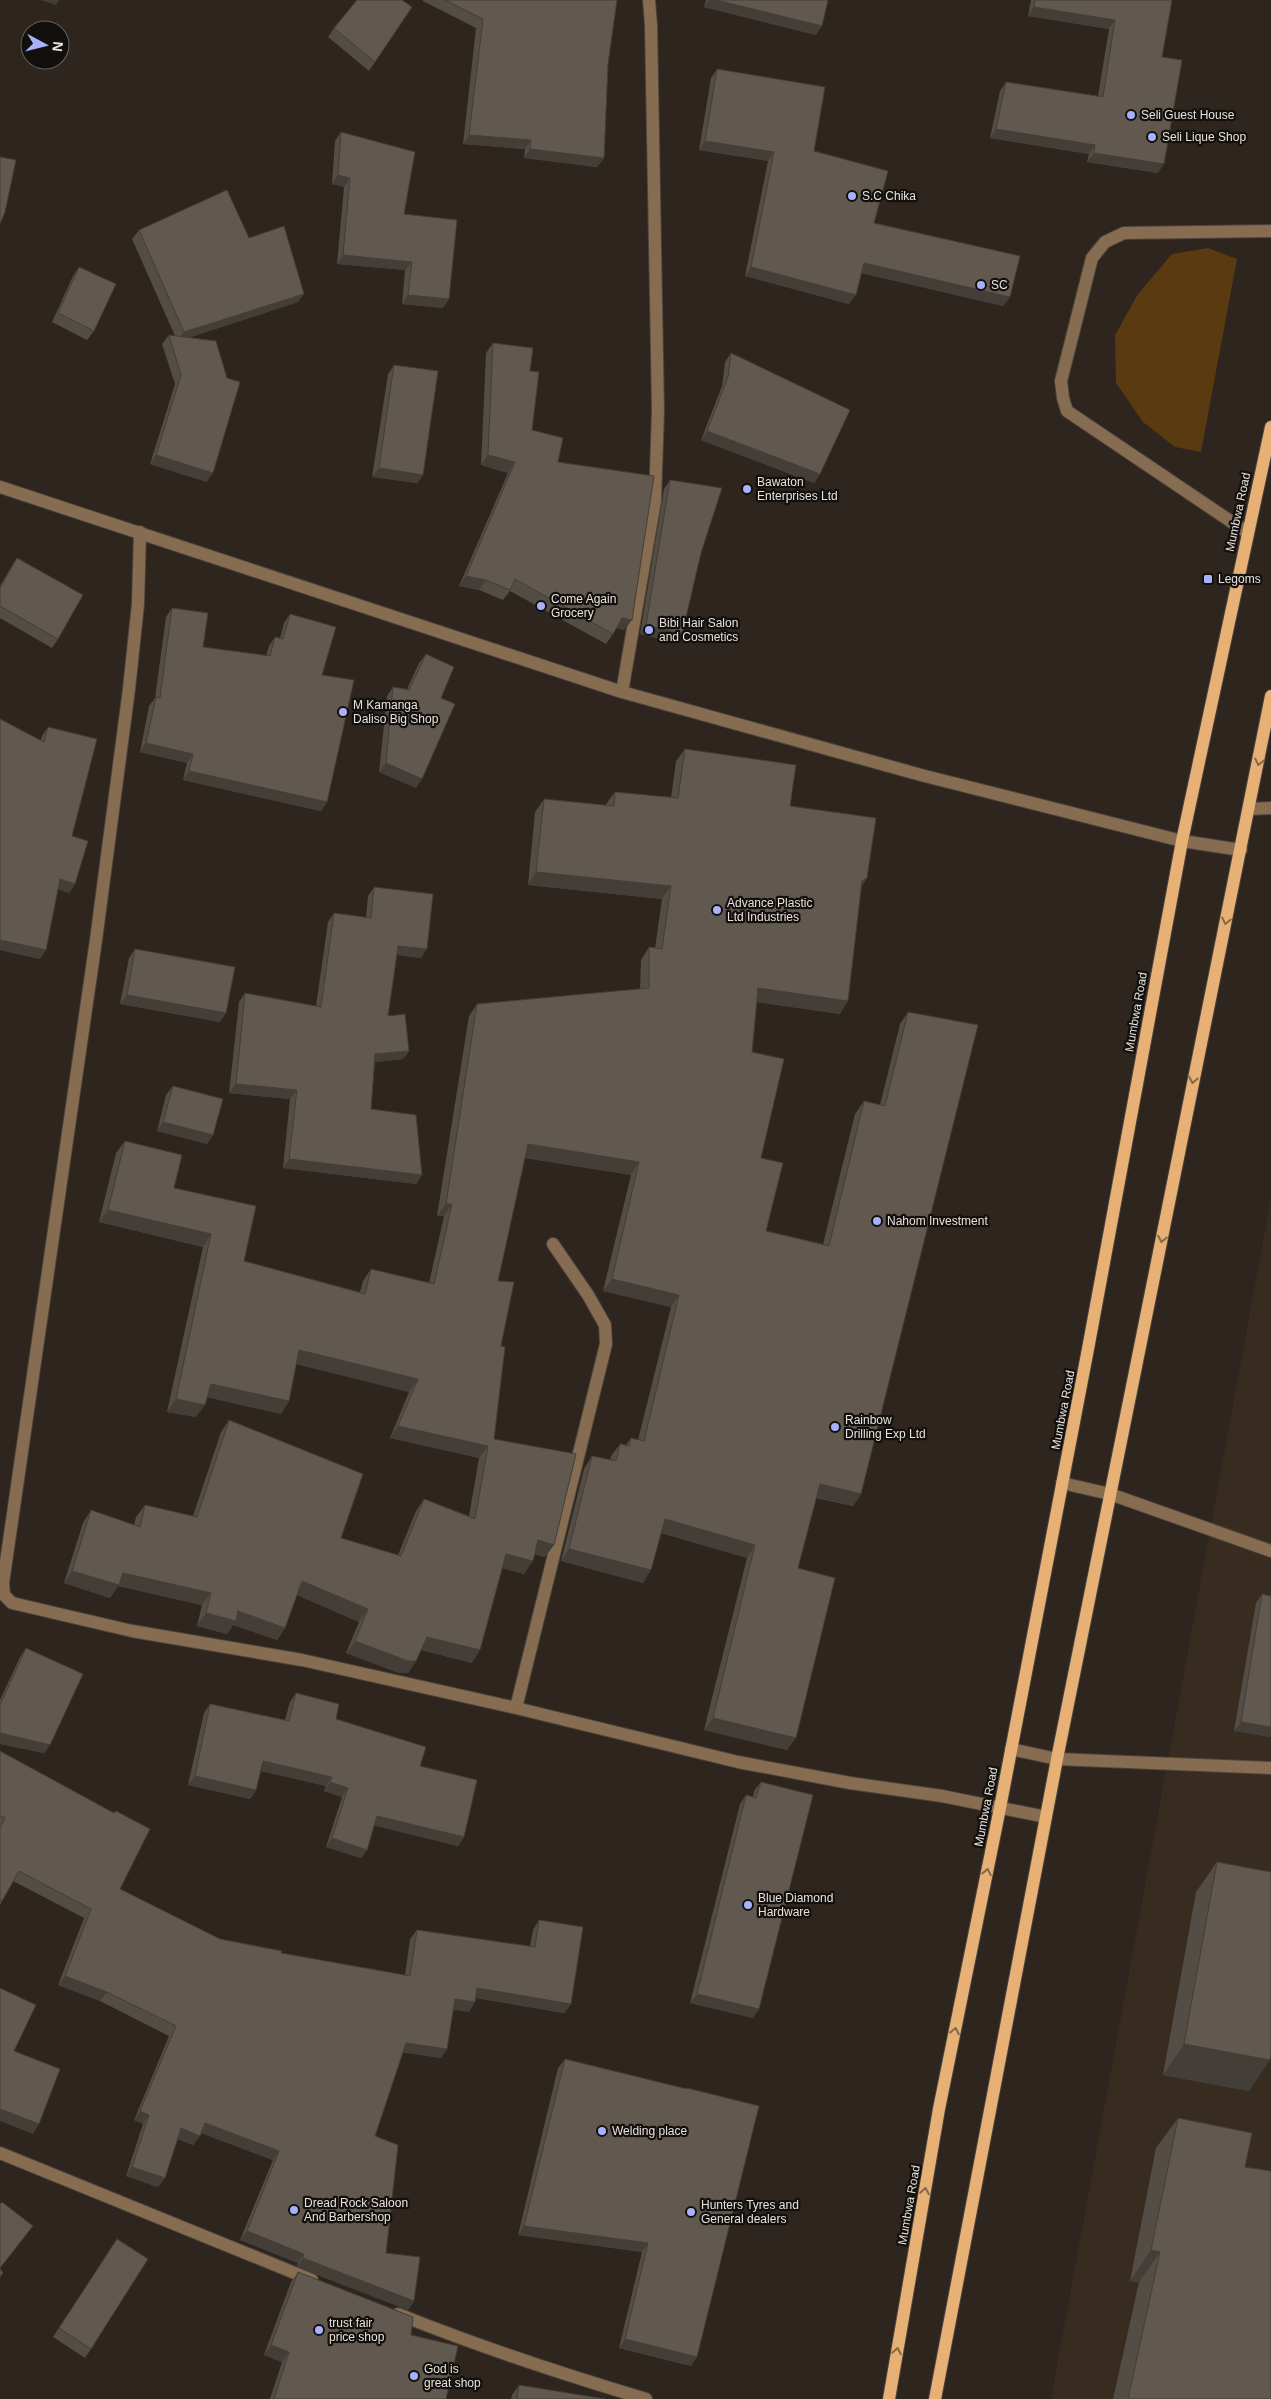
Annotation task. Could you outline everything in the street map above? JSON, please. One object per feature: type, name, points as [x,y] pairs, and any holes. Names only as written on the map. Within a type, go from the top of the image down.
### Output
[{"type":"main road","name":"Mumbwa Road","points":[[889,2399],[939,2109],[1000,1808],[1182,842],[1271,427]]},
{"type":"main road","points":[[935,2399],[980,2152],[1057,1759],[1271,696]]},
{"type":"street","points":[[622,692],[655,501],[658,410],[649,0]]},
{"type":"street","points":[[1248,533],[1067,411],[1062,398],[1061,381],[1092,258],[1105,242],[1124,233],[1271,230]]},
{"type":"street","points":[[0,487],[622,692],[921,775],[1182,842],[1241,850]]},
{"type":"street","points":[[140,532],[138,604],[129,690],[93,960],[3,1583],[4,1596],[12,1603],[132,1631],[302,1660],[516,1708],[738,1762],[1046,1817]]},
{"type":"street","points":[[1249,809],[1271,808]]},
{"type":"street","points":[[516,1708],[606,1344],[605,1325],[553,1244]]},
{"type":"street","points":[[1062,1483],[1110,1494],[1271,1551]]},
{"type":"street","points":[[1011,1749],[1057,1759],[1271,1768]]},
{"type":"street","points":[[0,2153],[325,2285]]},
{"type":"street","points":[[388,2310],[470,2342],[571,2377],[646,2399]]},
{"type":"shaded area","points":[[1208,248],[1237,259],[1201,452],[1175,447],[1143,422],[1116,383],[1115,335],[1138,294],[1172,254]]},
{"type":"shaded area","points":[[1271,1198],[1271,2399],[1051,2399]]},
{"type":"building","points":[[357,0],[402,0],[412,7],[375,62],[334,28]]},
{"type":"building","points":[[445,0],[617,0],[608,64],[604,158],[530,149],[531,140],[469,135],[483,19]]},
{"type":"building","points":[[716,0],[828,0],[822,26]]},
{"type":"building","points":[[1035,0],[1172,0],[1162,57],[1182,60],[1164,164],[1094,153],[1095,145],[996,129],[1006,82],[1103,97],[1115,20],[1034,7]]},
{"type":"building","points":[[717,69],[825,87],[814,151],[888,171],[874,223],[1020,256],[1010,297],[864,263],[856,295],[751,267],[774,152],[705,141]]},
{"type":"building","points":[[341,132],[415,152],[404,214],[457,220],[449,299],[408,295],[412,262],[343,255],[350,178],[338,175]]},
{"type":"building","points":[[0,157],[16,160],[5,212],[0,224]]},
{"type":"building","points":[[227,190],[249,238],[284,226],[304,294],[184,332],[139,230]]},
{"type":"building","points":[[79,267],[116,284],[94,331],[58,313]]},
{"type":"building","points":[[169,335],[216,341],[227,378],[240,382],[213,473],[156,455],[181,375]]},
{"type":"building","points":[[493,343],[533,348],[530,371],[539,372],[532,430],[563,438],[558,462],[654,476],[632,620],[622,618],[613,634],[515,579],[510,590],[486,580],[466,576],[515,462],[488,455]]},
{"type":"building","points":[[731,353],[850,410],[820,474],[707,431],[728,377]]},
{"type":"building","points":[[394,365],[438,371],[423,475],[379,468]]},
{"type":"building","points":[[670,480],[722,488],[701,553],[682,634],[646,625]]},
{"type":"building","points":[[17,558],[83,595],[58,639],[0,606],[0,588]]},
{"type":"building","points":[[172,608],[208,613],[203,647],[270,656],[275,637],[283,639],[290,614],[336,627],[322,675],[354,680],[327,802],[189,771],[193,754],[146,743],[156,697],[160,698]]},
{"type":"building","points":[[426,654],[454,667],[441,698],[455,704],[422,779],[386,763],[393,687],[409,690]]},
{"type":"building","points":[[0,719],[44,742],[48,727],[97,739],[72,836],[88,841],[75,884],[60,879],[46,950],[0,940]]},
{"type":"building","points":[[685,749],[796,765],[790,806],[876,818],[867,878],[862,881],[848,1001],[758,988],[752,1052],[784,1059],[761,1158],[783,1163],[766,1231],[829,1246],[864,1101],[885,1106],[908,1012],[978,1025],[861,1494],[820,1484],[798,1568],[835,1578],[796,1738],[713,1718],[755,1545],[665,1519],[651,1570],[569,1549],[592,1456],[616,1461],[620,1444],[629,1446],[631,1438],[644,1441],[679,1295],[612,1279],[639,1162],[528,1144],[498,1281],[514,1282],[501,1346],[505,1347],[494,1439],[576,1454],[554,1545],[538,1540],[533,1561],[506,1554],[480,1650],[427,1637],[416,1661],[408,1661],[355,1641],[368,1609],[302,1581],[285,1628],[238,1611],[236,1621],[206,1613],[211,1593],[123,1573],[119,1585],[72,1571],[91,1510],[140,1527],[145,1505],[197,1517],[229,1420],[363,1474],[341,1538],[401,1556],[424,1499],[475,1519],[488,1446],[398,1426],[418,1379],[299,1350],[289,1401],[211,1384],[205,1405],[176,1399],[211,1234],[108,1210],[125,1141],[182,1155],[174,1188],[256,1206],[244,1261],[365,1294],[371,1269],[434,1284],[452,1204],[446,1204],[477,1004],[649,988],[649,947],[662,949],[671,886],[536,872],[544,799],[614,806],[615,792],[678,798]]},
{"type":"building","points":[[374,887],[433,894],[427,949],[398,946],[388,1016],[405,1014],[409,1051],[375,1054],[371,1109],[416,1115],[422,1175],[289,1159],[297,1090],[236,1084],[245,993],[321,1007],[334,913],[371,918]]},
{"type":"building","points":[[135,949],[235,967],[226,1013],[127,995]]},
{"type":"building","points":[[173,1086],[223,1099],[213,1135],[163,1122]]},
{"type":"building","points":[[1262,1594],[1271,1596],[1271,1727],[1241,1722]]},
{"type":"building","points":[[26,1648],[83,1674],[50,1745],[0,1733],[0,1705]]},
{"type":"building","points":[[296,1693],[339,1704],[336,1719],[426,1747],[420,1766],[477,1780],[464,1837],[377,1816],[367,1850],[332,1838],[348,1788],[330,1782],[332,1777],[263,1761],[256,1790],[195,1776],[210,1704],[289,1721]]},
{"type":"building","points":[[0,1751],[114,1813],[116,1811],[150,1829],[120,1889],[220,1939],[282,1951],[281,1953],[410,1976],[417,1930],[535,1947],[539,1920],[583,1927],[571,2004],[477,1988],[475,2002],[455,1999],[447,2049],[406,2043],[375,2136],[398,2145],[386,2253],[420,2257],[414,2301],[303,2258],[304,2254],[247,2231],[279,2151],[205,2123],[200,2136],[181,2128],[165,2178],[132,2167],[149,2115],[140,2111],[176,2026],[107,1992],[65,1976],[91,1909],[19,1871],[2,1901],[0,1900],[0,1828],[5,1818],[0,1816]]},
{"type":"building","name":"Blue Diamond Hardware","points":[[761,1782],[813,1795],[759,2009],[697,1994],[746,1795],[756,1798]]},
{"type":"building","points":[[1217,1862],[1271,1872],[1270,2060],[1184,2044]]},
{"type":"building","points":[[0,1988],[36,2005],[14,2051],[60,2069],[39,2124],[0,2109]]},
{"type":"building","points":[[565,2059],[759,2106],[697,2357],[625,2339],[648,2243],[524,2226]]},
{"type":"building","points":[[1178,2118],[1252,2133],[1245,2167],[1271,2171],[1271,2399],[1128,2399],[1160,2252],[1151,2250]]},
{"type":"building","points":[[2,2202],[33,2226],[0,2268],[0,2204]]},
{"type":"building","points":[[117,2239],[148,2259],[91,2349],[59,2328]]},
{"type":"building","points":[[298,2272],[413,2317],[411,2335],[458,2346],[446,2399],[274,2399],[289,2352],[271,2345]]},
{"type":"building","points":[[519,2385],[605,2399],[517,2399]]},
{"type":"place","name":"Seli Guest House","points":[[1131,115]]},
{"type":"place","name":"Seli Lique Shop","points":[[1152,137]]},
{"type":"place","name":"S.C Chika","points":[[852,196]]},
{"type":"place","name":"SC","points":[[981,285]]},
{"type":"place","name":"Bawaton Enterprises Ltd","points":[[747,489]]},
{"type":"place","name":"Legoms","points":[[1208,579]]},
{"type":"place","name":"Come Again Grocery","points":[[541,606]]},
{"type":"place","name":"Bibi Hair Salon and Cosmetics","points":[[649,630]]},
{"type":"place","name":"M Kamanga Daliso Big Shop","points":[[343,712]]},
{"type":"place","name":"Advance Plastic Ltd Industries","points":[[717,910]]},
{"type":"place","name":"Nahom Investment","points":[[877,1221]]},
{"type":"place","name":"Rainbow Drilling Exp Ltd","points":[[835,1427]]},
{"type":"place","name":"Blue Diamond Hardware","points":[[748,1905]]},
{"type":"place","name":"Welding place","points":[[602,2131]]},
{"type":"place","name":"Dread Rock Saloon And Barbershop","points":[[294,2210]]},
{"type":"place","name":"Hunters Tyres and General dealers","points":[[691,2212]]},
{"type":"place","name":"trust fair price shop","points":[[319,2330]]},
{"type":"place","name":"God is great shop","points":[[414,2376]]}]
